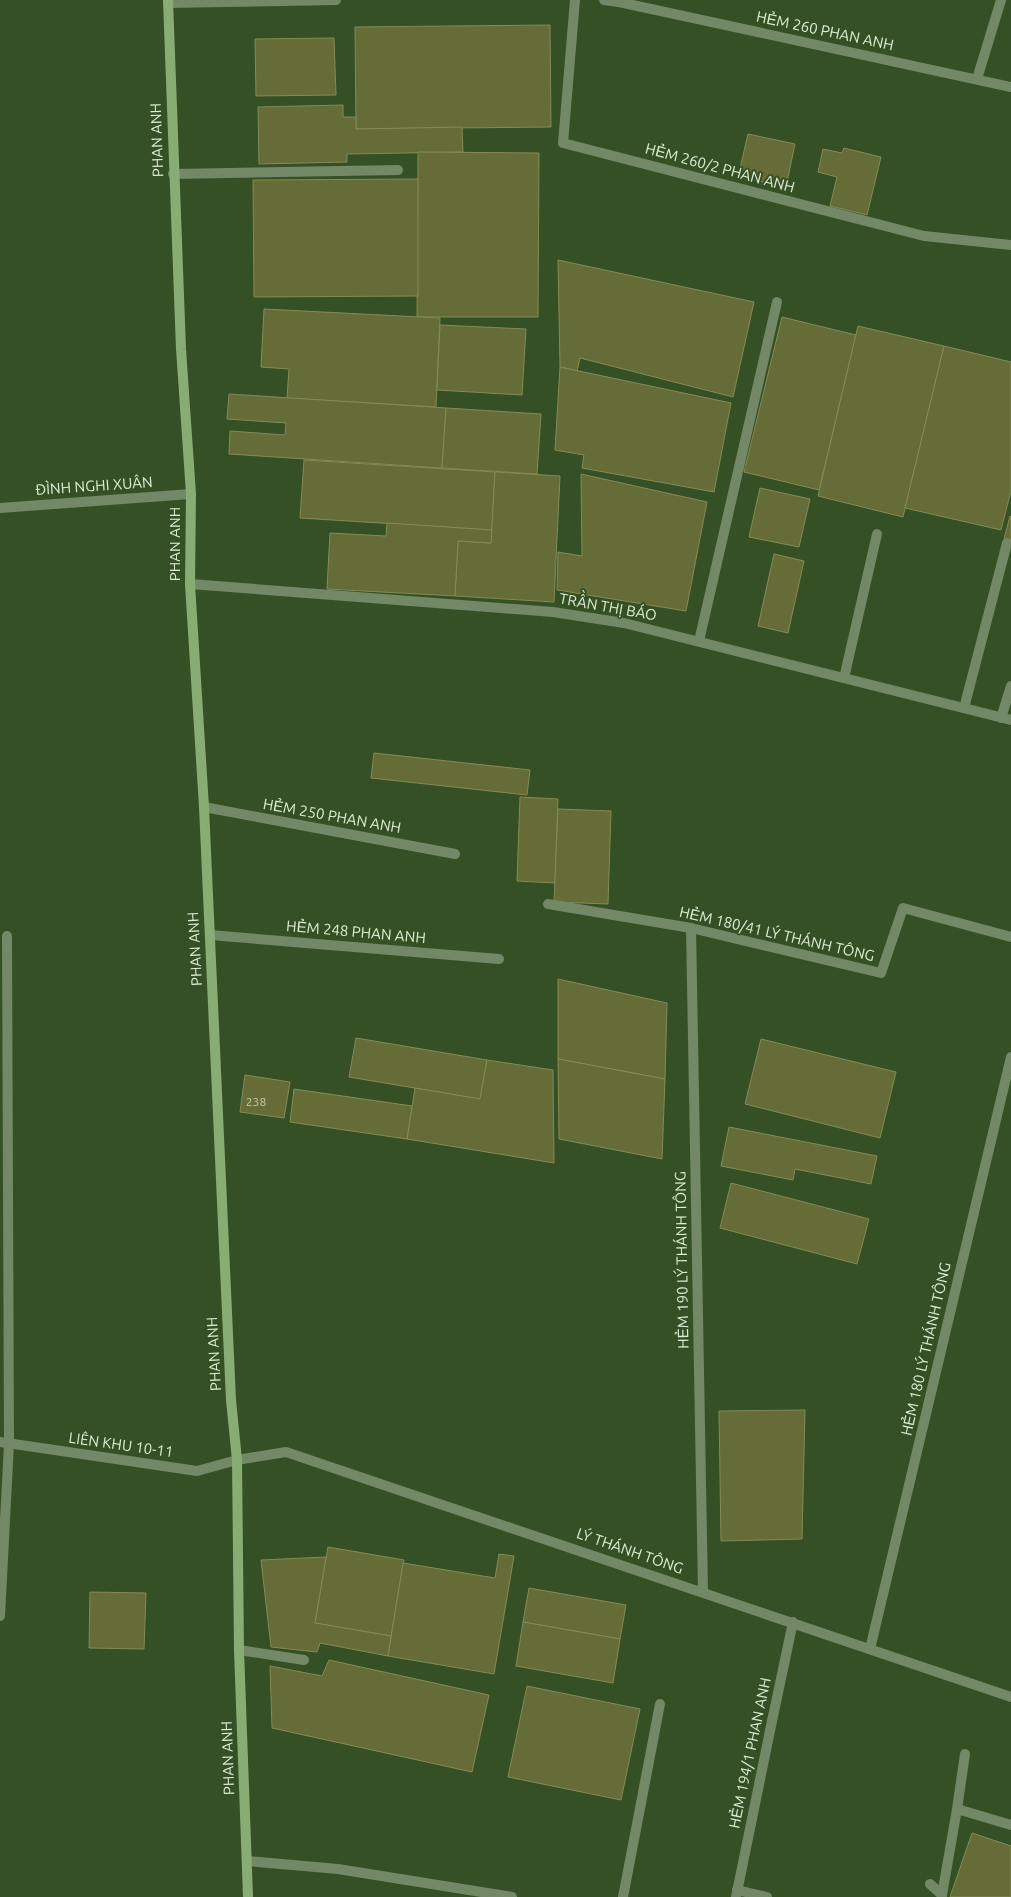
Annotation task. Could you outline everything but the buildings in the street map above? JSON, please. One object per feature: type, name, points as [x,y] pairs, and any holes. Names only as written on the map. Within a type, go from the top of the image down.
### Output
[{"type":"main road","name":"PHAN ANH","points":[[168,1],[181,349],[191,494],[190,584],[204,808],[231,1400],[237,1460],[239,1650],[248,1897]]},
{"type":"street","points":[[168,1],[336,0]]},
{"type":"street","name":"HẺM 260/2 PHAN ANH","points":[[575,0],[563,143],[924,236],[1011,245]]},
{"type":"street","name":"HẺM 260 PHAN ANH","points":[[604,0],[1011,87]]},
{"type":"street","points":[[977,79],[1001,0]]},
{"type":"street","points":[[173,174],[398,170]]},
{"type":"street","points":[[699,641],[776,302]]},
{"type":"street","name":"ĐÌNH NGHI XUÂN","points":[[0,508],[191,494]]},
{"type":"street","points":[[844,678],[877,534]]},
{"type":"street","points":[[964,708],[1007,543]]},
{"type":"street","name":"TRẦN THỊ BÁO","points":[[190,584],[553,612],[624,623],[1006,719]]},
{"type":"street","points":[[1006,719],[1011,686]]},
{"type":"street","name":"HẺM 250 PHAN ANH","points":[[204,808],[455,854]]},
{"type":"street","name":"HẺM 180/41 LÝ THÁNH TÔNG","points":[[548,904],[691,928],[881,973],[903,908],[1011,937]]},
{"type":"street","name":"HẺM 190 LÝ THÁNH TÔNG","points":[[691,928],[703,1592]]},
{"type":"street","name":"HẺM 248 PHAN ANH","points":[[210,935],[499,959]]},
{"type":"street","points":[[0,1616],[4,1443],[7,936]]},
{"type":"street","name":"HẺM 180 LÝ THÁNH TÔNG","points":[[870,1649],[1011,1057]]},
{"type":"street","name":"LIÊN KHU 10-11","points":[[4,1443],[197,1471],[237,1460]]},
{"type":"street","name":"LÝ THÁNH TÔNG","points":[[237,1460],[286,1452],[1011,1697]]},
{"type":"street","name":"HẺM 194/1 PHAN ANH","points":[[736,1894],[793,1622]]},
{"type":"street","points":[[239,1650],[304,1660]]},
{"type":"street","points":[[623,1897],[660,1704]]},
{"type":"street","points":[[942,1896],[966,1754]]},
{"type":"street","points":[[957,1810],[1011,1825]]},
{"type":"street","points":[[247,1861],[338,1868],[512,1897]]},
{"type":"street","points":[[930,1884],[942,1896]]},
{"type":"street","points":[[736,1894],[766,1897]]}]
